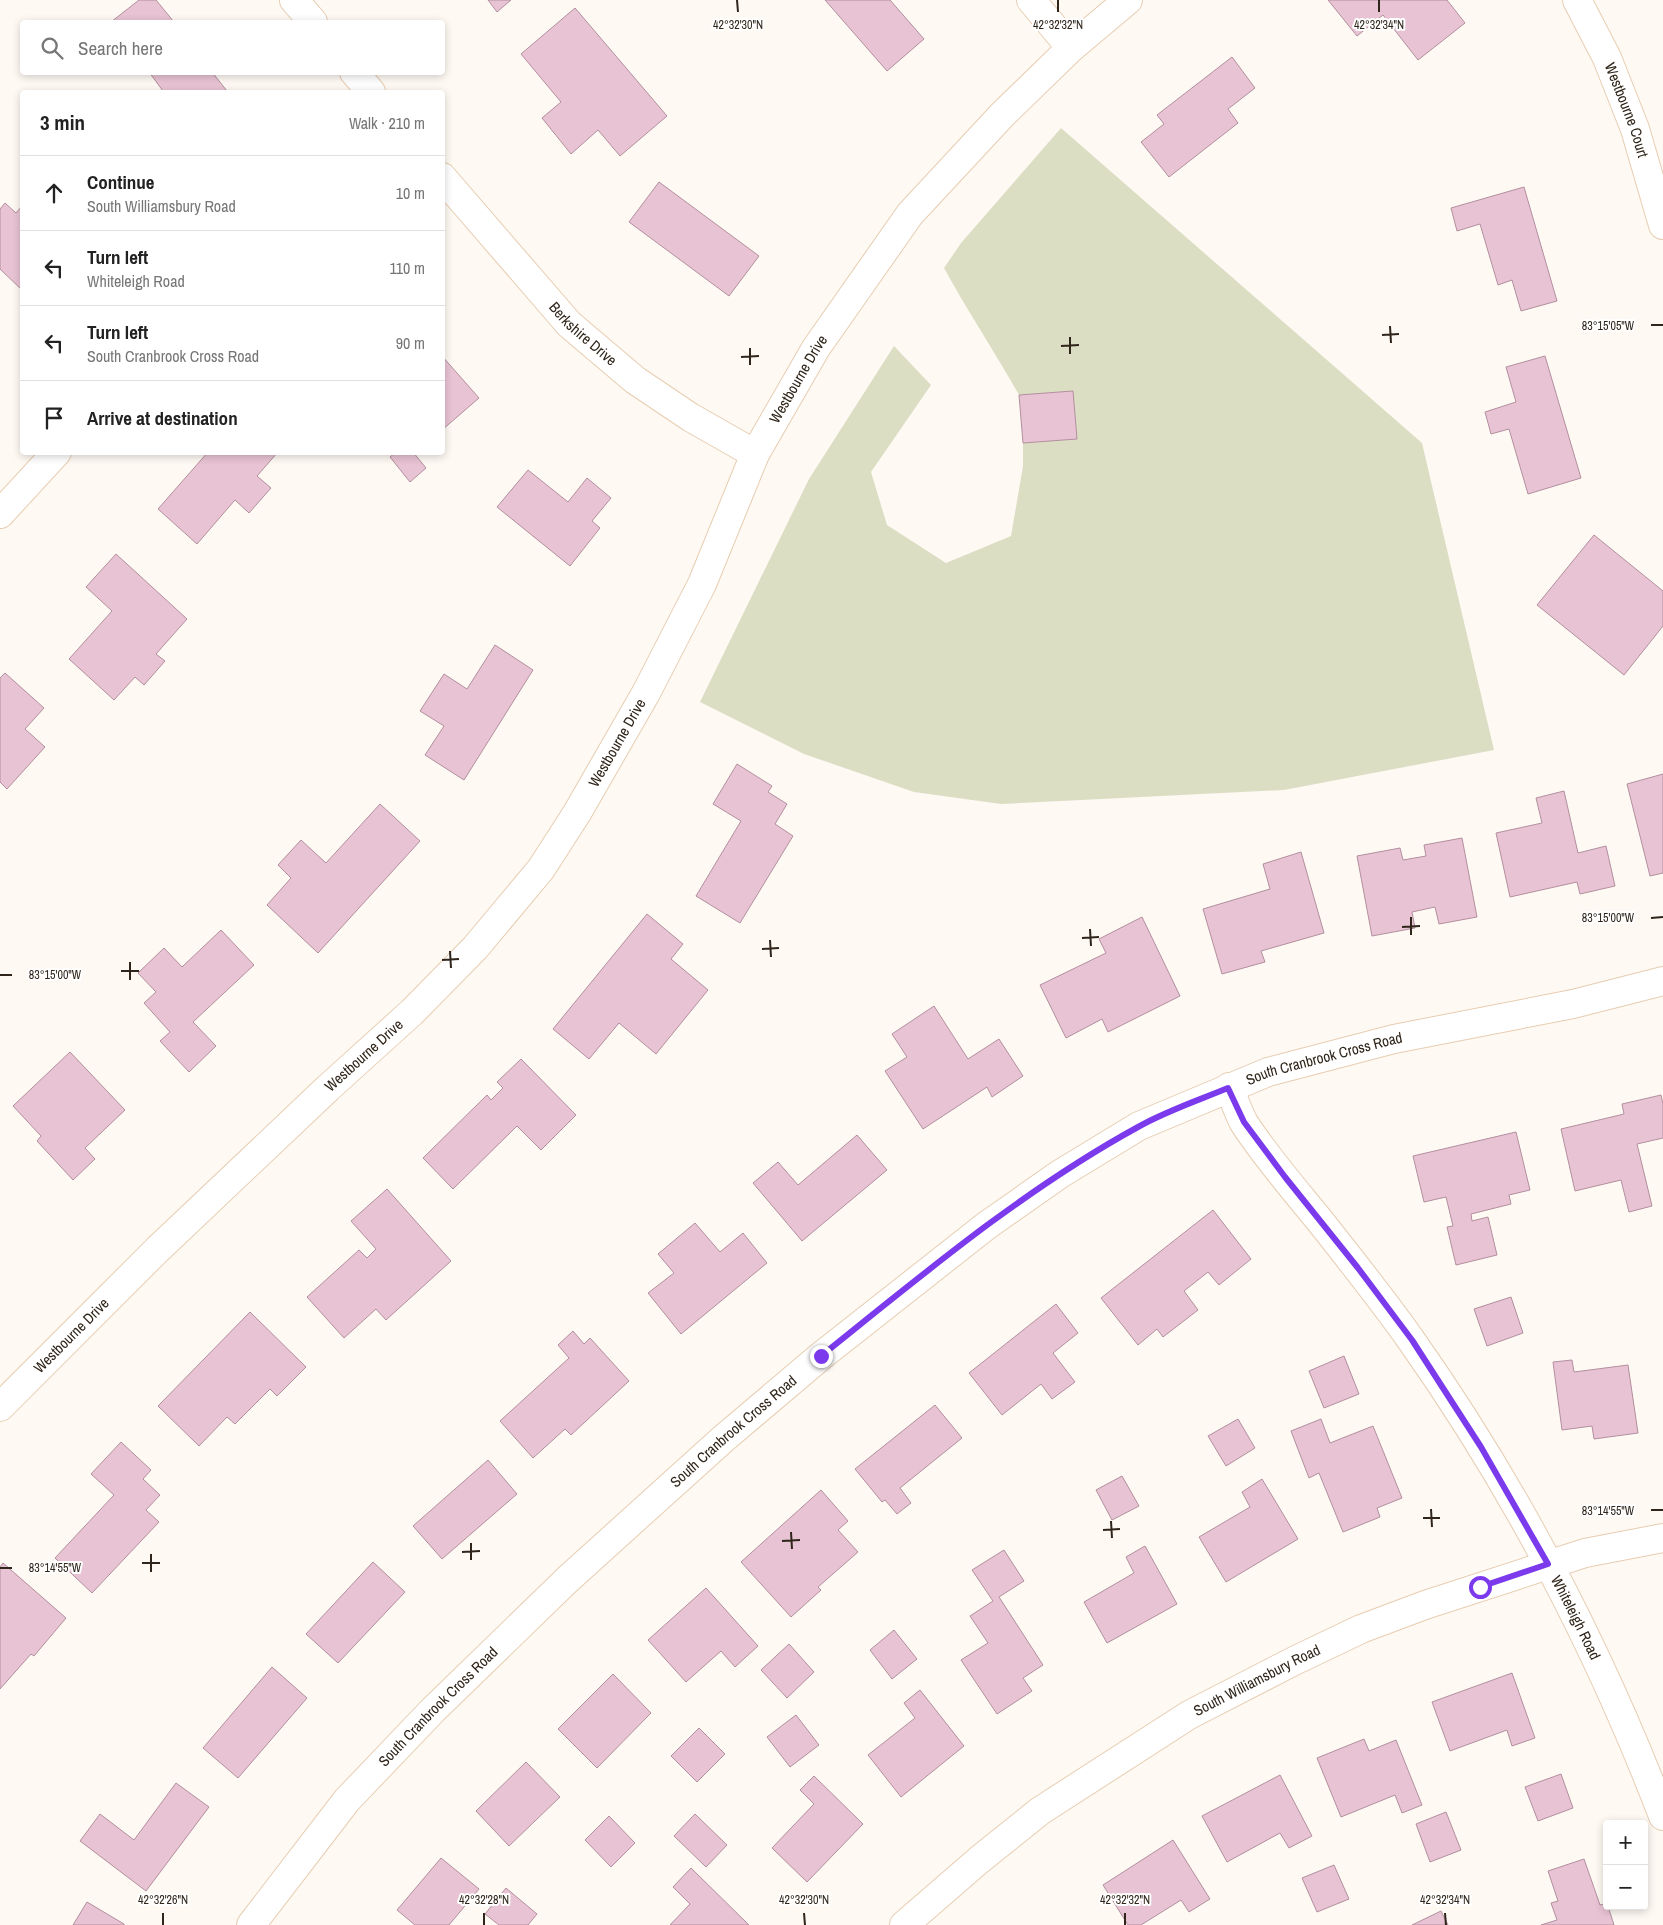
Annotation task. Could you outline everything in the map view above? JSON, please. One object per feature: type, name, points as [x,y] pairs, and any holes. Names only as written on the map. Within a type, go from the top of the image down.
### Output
[{"type":"street","points":[[294,0],[311,20]]},
{"type":"street","points":[[1031,0],[1071,48]]},
{"type":"street","name":"Westbourne Drive","points":[[0,1407],[158,1250],[328,1088],[412,1012],[475,948],[541,869],[577,813],[646,693],[702,584],[755,454],[816,348],[910,214],[1002,115],[1071,48],[1128,0]]},
{"type":"street","name":"Westbourne Court","points":[[1578,0],[1607,58],[1635,129],[1663,225]]},
{"type":"street","points":[[357,75],[369,90]]},
{"type":"street","name":"Berkshire Drive","points":[[445,179],[569,324],[635,380],[690,417],[755,454]]},
{"type":"street","points":[[0,514],[54,455]]},
{"type":"street","name":"South Cranbrook Cross Road","points":[[251,1925],[347,1800],[420,1724],[568,1579],[723,1439],[884,1306],[986,1226],[1060,1174],[1139,1126],[1268,1072],[1340,1052],[1573,1004],[1663,981]]},
{"type":"street","name":"Whiteleigh Road","points":[[1228,1088],[1244,1122],[1412,1340],[1481,1447],[1568,1602],[1644,1765],[1663,1816]]},
{"type":"street","name":"South Williamsbury Road","points":[[904,1925],[978,1860],[1040,1811],[1189,1715],[1361,1630],[1425,1605],[1585,1553],[1663,1538]]},
{"type":"green space","points":[[1061,128],[1422,443],[1494,750],[1284,790],[1001,804],[914,792],[804,754],[700,702],[809,479],[894,346],[931,385],[871,472],[887,525],[946,563],[1011,536],[1023,466],[1023,443],[1077,439],[1073,391],[1019,395],[944,268],[961,243]]},
{"type":"building","points":[[139,0],[156,0],[172,20],[114,20]]},
{"type":"building","points":[[488,0],[511,0],[497,12]]},
{"type":"building","points":[[825,0],[890,0],[924,39],[887,71]]},
{"type":"building","points":[[1328,0],[1447,0],[1465,23],[1418,60],[1383,15],[1357,36]]},
{"type":"building","points":[[575,8],[667,116],[620,156],[598,130],[571,154],[542,118],[561,102],[521,54]]},
{"type":"building","points":[[1232,57],[1255,88],[1228,109],[1238,123],[1169,177],[1141,142],[1164,124],[1157,115]]},
{"type":"building","points":[[151,75],[214,75],[226,90],[162,90]]},
{"type":"building","points":[[659,182],[759,256],[729,296],[629,222]]},
{"type":"building","points":[[1524,187],[1557,301],[1521,311],[1512,280],[1498,285],[1480,224],[1457,231],[1451,208]]},
{"type":"building","points":[[5,203],[16,213],[20,208],[20,288],[0,269],[0,209]]},
{"type":"building","points":[[1545,356],[1581,478],[1528,494],[1509,429],[1491,434],[1485,412],[1516,402],[1506,367]]},
{"type":"building","points":[[445,359],[479,398],[445,427]]},
{"type":"building","points":[[1073,391],[1077,439],[1023,443],[1019,395]]},
{"type":"building","points":[[205,455],[275,455],[257,476],[271,488],[249,513],[235,500],[197,544],[158,509]]},
{"type":"building","points":[[392,455],[415,455],[426,468],[410,482],[390,457]]},
{"type":"building","points":[[528,470],[568,502],[587,478],[611,498],[592,521],[600,528],[570,566],[497,507]]},
{"type":"building","points":[[1594,535],[1663,591],[1663,626],[1624,675],[1537,605]]},
{"type":"building","points":[[116,554],[187,619],[156,654],[165,661],[144,685],[135,677],[114,700],[69,659],[112,611],[86,587]]},
{"type":"building","points":[[495,645],[533,670],[464,780],[425,755],[444,726],[420,711],[444,674],[467,689]]},
{"type":"building","points":[[5,673],[44,708],[25,729],[45,747],[7,789],[0,782],[0,678]]},
{"type":"building","points":[[737,764],[772,786],[768,792],[787,804],[775,824],[793,836],[740,923],[696,896],[741,821],[713,804]]},
{"type":"building","points":[[1663,774],[1663,873],[1650,876],[1627,784]]},
{"type":"building","points":[[1564,791],[1578,853],[1606,846],[1615,886],[1580,894],[1577,882],[1510,897],[1496,833],[1542,823],[1536,798]]},
{"type":"building","points":[[380,804],[420,841],[318,953],[267,905],[291,878],[278,865],[301,840],[326,863]]},
{"type":"building","points":[[1462,838],[1477,917],[1439,924],[1435,907],[1412,912],[1415,928],[1372,936],[1357,856],[1400,848],[1403,860],[1426,856],[1424,845]]},
{"type":"building","points":[[1301,852],[1324,933],[1261,951],[1265,962],[1222,974],[1203,909],[1270,889],[1263,864]]},
{"type":"building","points":[[647,914],[683,944],[671,959],[708,990],[656,1054],[619,1023],[589,1059],[553,1029]]},
{"type":"building","points":[[1142,917],[1180,996],[1108,1032],[1102,1019],[1066,1038],[1040,985],[1106,953],[1099,939]]},
{"type":"building","points":[[221,930],[254,965],[193,1022],[216,1046],[189,1072],[160,1041],[170,1032],[144,1003],[156,992],[138,973],[164,948],[182,967]]},
{"type":"building","points":[[934,1006],[968,1059],[999,1039],[1023,1076],[992,1097],[987,1087],[923,1129],[885,1071],[907,1057],[892,1034]]},
{"type":"building","points":[[70,1052],[125,1110],[85,1148],[95,1159],[73,1180],[37,1141],[41,1136],[13,1106]]},
{"type":"building","points":[[521,1059],[576,1115],[541,1150],[517,1126],[453,1189],[423,1158],[487,1095],[491,1100],[503,1088],[497,1082]]},
{"type":"building","points":[[1661,1095],[1663,1104],[1663,1138],[1637,1144],[1652,1206],[1629,1212],[1621,1180],[1575,1191],[1561,1129],[1624,1114],[1622,1104]]},
{"type":"building","points":[[1516,1132],[1530,1190],[1509,1195],[1511,1204],[1471,1214],[1472,1221],[1488,1217],[1497,1255],[1456,1265],[1447,1227],[1453,1226],[1446,1197],[1424,1202],[1413,1156]]},
{"type":"building","points":[[857,1135],[887,1170],[802,1241],[753,1183],[778,1162],[798,1185]]},
{"type":"building","points":[[387,1189],[451,1261],[386,1320],[376,1309],[344,1338],[307,1297],[359,1250],[367,1258],[376,1249],[351,1221]]},
{"type":"building","points":[[1213,1210],[1251,1259],[1219,1285],[1208,1272],[1184,1291],[1198,1310],[1163,1337],[1157,1329],[1138,1345],[1101,1298]]},
{"type":"building","points":[[695,1223],[720,1252],[743,1233],[767,1263],[681,1334],[648,1293],[674,1273],[658,1254]]},
{"type":"building","points":[[1511,1297],[1523,1333],[1487,1346],[1474,1309]]},
{"type":"building","points":[[1056,1304],[1078,1333],[1053,1353],[1075,1382],[1052,1399],[1041,1384],[1002,1415],[969,1373]]},
{"type":"building","points":[[250,1312],[306,1367],[277,1396],[270,1389],[235,1424],[227,1417],[199,1446],[158,1406]]},
{"type":"building","points":[[573,1331],[584,1344],[590,1338],[629,1381],[571,1435],[565,1429],[533,1458],[500,1421],[569,1358],[558,1345]]},
{"type":"building","points":[[1344,1356],[1359,1394],[1324,1408],[1309,1371]]},
{"type":"building","points":[[1572,1360],[1574,1372],[1628,1365],[1638,1433],[1594,1439],[1592,1426],[1562,1430],[1553,1362]]},
{"type":"building","points":[[935,1405],[962,1438],[900,1488],[911,1503],[897,1514],[885,1500],[882,1502],[855,1469]]},
{"type":"building","points":[[1238,1419],[1255,1448],[1226,1466],[1208,1436]]},
{"type":"building","points":[[1321,1419],[1330,1443],[1373,1426],[1402,1498],[1377,1508],[1380,1517],[1343,1532],[1319,1473],[1309,1478],[1291,1431]]},
{"type":"building","points":[[121,1442],[151,1470],[143,1479],[160,1495],[146,1510],[159,1522],[92,1593],[55,1558],[114,1495],[91,1474]]},
{"type":"building","points":[[488,1460],[517,1494],[442,1559],[413,1526]]},
{"type":"building","points":[[1122,1476],[1139,1506],[1112,1520],[1096,1490]]},
{"type":"building","points":[[1262,1479],[1298,1539],[1226,1582],[1199,1537],[1250,1507],[1242,1492]]},
{"type":"building","points":[[821,1490],[848,1521],[838,1530],[858,1552],[818,1587],[821,1590],[791,1617],[741,1562]]},
{"type":"building","points":[[1145,1546],[1177,1604],[1107,1643],[1084,1602],[1134,1573],[1126,1557]]},
{"type":"building","points":[[1004,1550],[1024,1581],[999,1597],[1043,1665],[1023,1678],[1032,1691],[997,1714],[961,1660],[988,1643],[970,1616],[993,1601],[972,1570]]},
{"type":"building","points":[[373,1562],[405,1592],[338,1663],[306,1634]]},
{"type":"building","points":[[3,1563],[66,1618],[34,1656],[31,1654],[0,1689],[0,1567]]},
{"type":"building","points":[[706,1588],[758,1646],[735,1667],[721,1651],[686,1682],[648,1640]]},
{"type":"building","points":[[894,1630],[917,1659],[892,1679],[870,1650]]},
{"type":"building","points":[[789,1644],[814,1672],[787,1698],[761,1670]]},
{"type":"building","points":[[272,1667],[307,1698],[238,1778],[203,1748]]},
{"type":"building","points":[[1512,1673],[1535,1738],[1512,1746],[1507,1730],[1450,1751],[1432,1702]]},
{"type":"building","points":[[613,1674],[651,1713],[597,1768],[558,1729]]},
{"type":"building","points":[[920,1690],[964,1746],[901,1797],[868,1755],[915,1718],[904,1703]]},
{"type":"building","points":[[796,1715],[819,1745],[790,1767],[767,1737]]},
{"type":"building","points":[[699,1728],[725,1754],[697,1782],[671,1756]]},
{"type":"building","points":[[1364,1739],[1369,1751],[1396,1740],[1422,1805],[1402,1813],[1395,1795],[1341,1817],[1317,1758]]},
{"type":"building","points":[[526,1762],[560,1797],[509,1846],[476,1811]]},
{"type":"building","points":[[1561,1774],[1573,1808],[1538,1821],[1525,1787]]},
{"type":"building","points":[[1280,1775],[1312,1836],[1289,1848],[1280,1833],[1227,1862],[1202,1816]]},
{"type":"building","points":[[814,1776],[863,1824],[807,1882],[772,1848],[814,1804],[800,1790]]},
{"type":"building","points":[[176,1783],[209,1807],[146,1891],[80,1841],[100,1814],[134,1840]]},
{"type":"building","points":[[1446,1812],[1461,1850],[1430,1862],[1416,1824]]},
{"type":"building","points":[[695,1814],[727,1845],[706,1867],[674,1836]]},
{"type":"building","points":[[609,1816],[635,1843],[611,1867],[585,1840]]},
{"type":"building","points":[[1173,1840],[1210,1899],[1189,1912],[1181,1900],[1141,1925],[1128,1925],[1103,1885]]},
{"type":"building","points":[[441,1858],[479,1889],[449,1925],[415,1925],[397,1910]]},
{"type":"building","points":[[1584,1859],[1600,1905],[1603,1904],[1603,1910],[1609,1910],[1614,1925],[1541,1925],[1557,1920],[1551,1903],[1558,1901],[1548,1871]]},
{"type":"building","points":[[1334,1865],[1349,1899],[1317,1912],[1302,1878]]},
{"type":"building","points":[[691,1868],[749,1925],[670,1925],[690,1904],[673,1887]]},
{"type":"building","points":[[506,1888],[537,1914],[528,1925],[499,1925],[485,1914]]},
{"type":"building","points":[[87,1902],[124,1924],[124,1925],[73,1925]]},
{"type":"building","points":[[1441,1911],[1448,1925],[1412,1925]]},
{"type":"route","points":[[821,1356],[986,1226],[1060,1174],[1139,1126],[1228,1088],[1244,1122],[1412,1340],[1481,1447],[1524,1519],[1548,1564],[1480,1587]]}]
